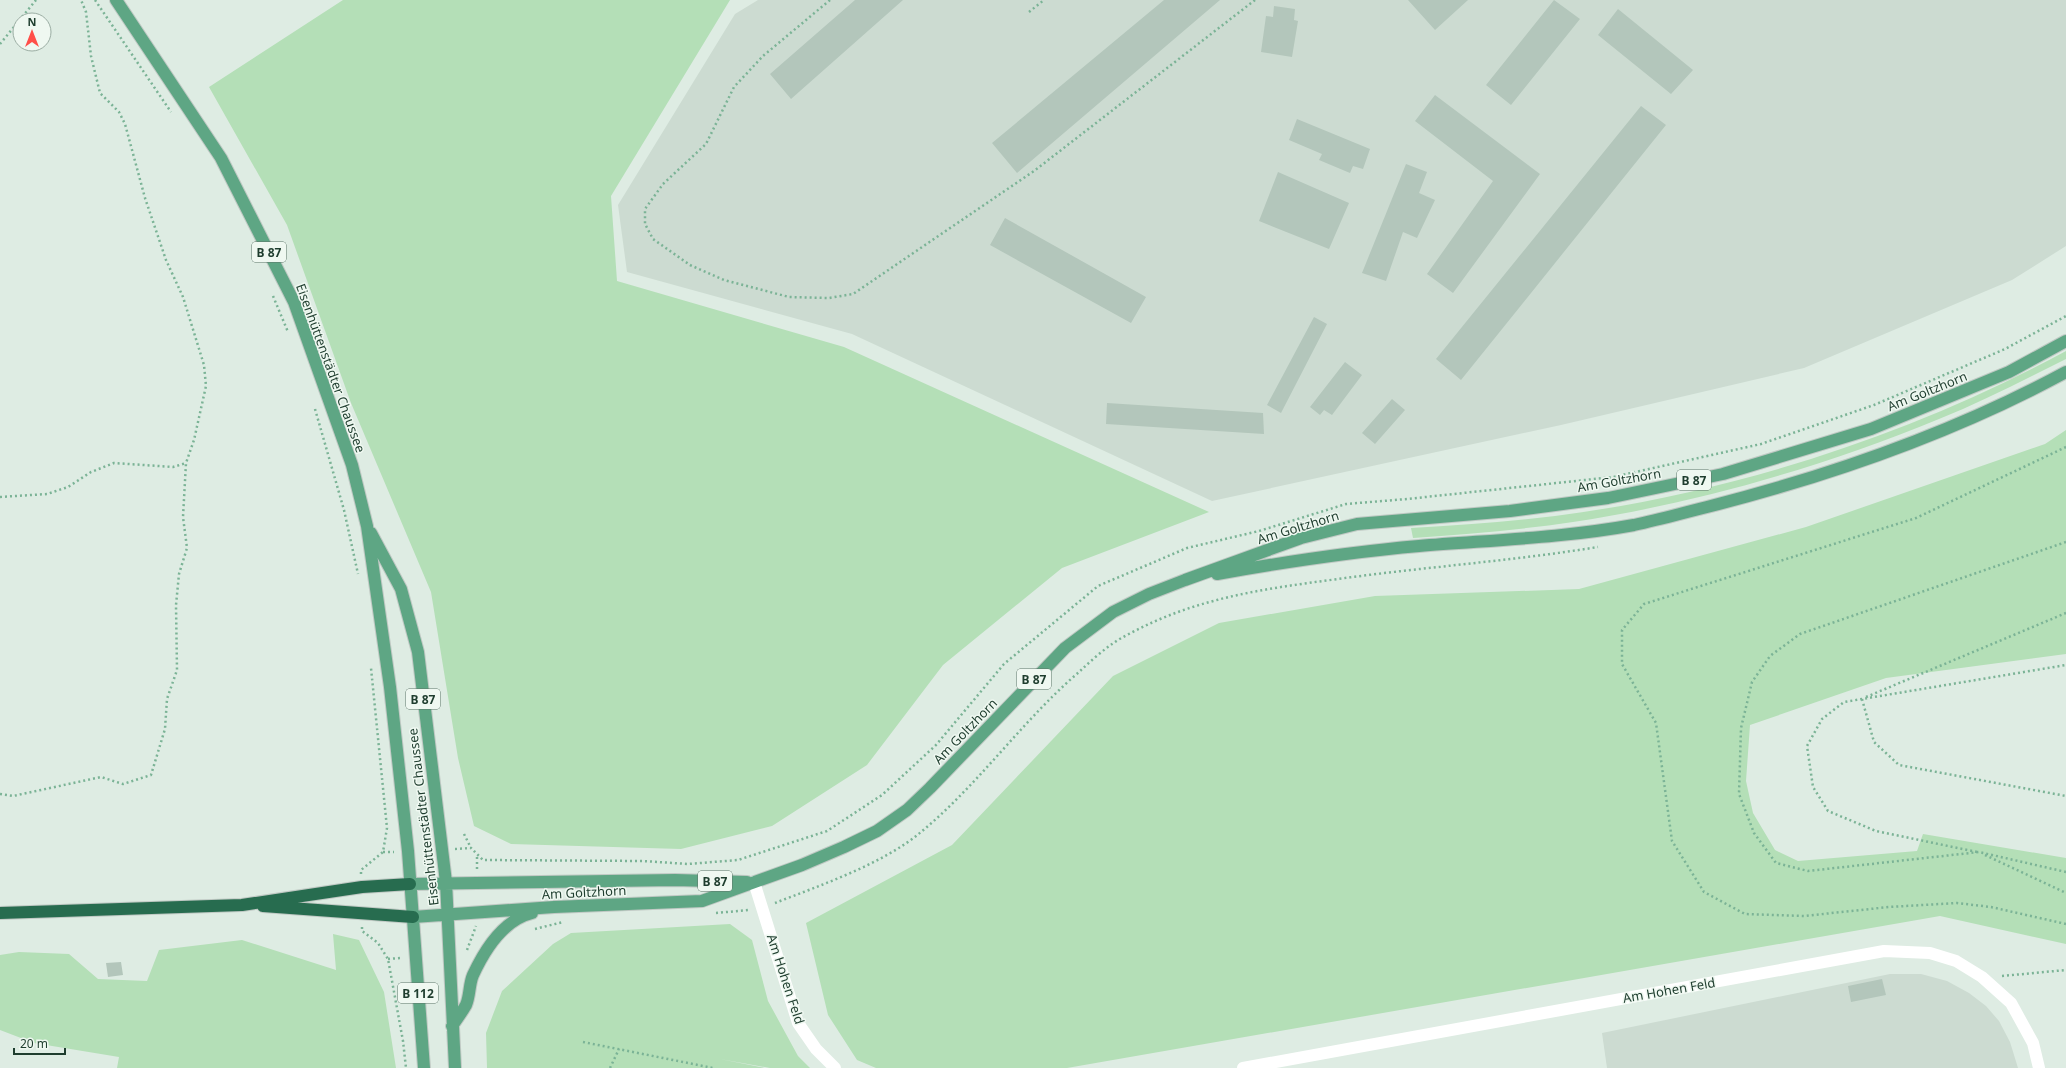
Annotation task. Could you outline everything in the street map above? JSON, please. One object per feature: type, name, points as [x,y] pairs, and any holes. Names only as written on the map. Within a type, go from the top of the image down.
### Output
[{"type":"highway","points":[[0,913],[17,914],[242,905],[362,887],[410,884]]},
{"type":"highway","points":[[242,905],[413,917]]},
{"type":"highway","points":[[0,917],[17,914]]},
{"type":"main road","name":"Eisenhüttenstädter Chaussee","points":[[116,0],[221,158],[294,302],[352,465],[367,526],[390,687],[408,851],[424,1068]]},
{"type":"main road","name":"Am Goltzhorn","points":[[413,917],[554,907],[702,901],[802,865],[877,831],[907,810],[1065,648],[1113,612],[1149,594],[1301,538],[1357,524],[1518,510],[1608,498],[1723,474],[1871,429],[2009,372],[2066,341]]},
{"type":"main road","name":"Am Goltzhorn","points":[[1185,580],[1306,559],[1416,546],[1560,536],[1635,525],[1776,489],[1896,448],[2027,393],[2066,372]]},
{"type":"main road","name":"Eisenhüttenstädter Chaussee","points":[[367,526],[401,588],[418,652],[446,882],[454,1068]]},
{"type":"main road","name":"Am Goltzhorn","points":[[410,884],[446,882],[675,880],[754,882]]},
{"type":"main road","points":[[452,1026],[466,1005],[473,976],[490,945],[506,926],[524,915],[554,907]]},
{"type":"street","name":"Am Hohen Feld","points":[[754,882],[798,1022],[816,1049],[835,1068]]},
{"type":"street","name":"Am Hohen Feld","points":[[1243,1068],[1884,951],[1930,953],[1956,961],[1982,977],[2011,1003],[2033,1043],[2039,1068]]},
{"type":"path","points":[[0,44],[36,0]]},
{"type":"path","points":[[0,794],[13,796],[101,777],[123,784],[151,775],[165,729],[167,699],[177,670],[176,605],[179,574],[187,548],[183,517],[186,463],[194,440],[206,386],[204,365],[183,297],[166,260],[145,198],[126,124],[119,112],[100,93],[91,56],[86,12],[81,0]]},
{"type":"path","points":[[95,0],[174,116]]},
{"type":"path","points":[[830,0],[763,56],[734,87],[706,144],[663,184],[645,209],[645,224],[653,239],[690,265],[724,280],[789,297],[829,298],[853,294],[1034,171],[1255,0]]},
{"type":"path","points":[[1029,12],[1044,0]]},
{"type":"path","points":[[273,295],[289,337]]},
{"type":"path","points":[[464,834],[471,848],[483,860],[643,861],[688,864],[738,860],[827,831],[882,795],[936,745],[1004,664],[1098,586],[1187,548],[1259,531],[1346,504],[1613,477],[1761,444],[1874,405],[2005,349],[2066,316]]},
{"type":"path","points":[[314,407],[344,510],[358,577]]},
{"type":"path","points":[[2066,446],[1916,518],[1644,604],[1622,630],[1622,664],[1656,723],[1672,841],[1704,892],[1746,914],[1804,916],[1889,907],[1956,903],[1991,907],[2066,924]]},
{"type":"path","points":[[0,497],[54,492],[68,487],[91,472],[114,463],[173,467],[186,463]]},
{"type":"path","points":[[2066,542],[1800,634],[1770,656],[1752,682],[1741,728],[1739,794],[1754,833],[1776,863],[1808,870],[1979,852],[2066,893]]},
{"type":"path","points":[[763,907],[858,869],[896,849],[920,833],[951,804],[1062,686],[1094,658],[1125,636],[1172,613],[1221,597],[1271,588],[1429,567],[1547,555],[1606,546]]},
{"type":"path","points":[[1861,699],[2066,614]]},
{"type":"path","points":[[2066,665],[1844,702],[1822,719],[1807,746],[1813,787],[1828,811],[1876,831],[2066,872]]},
{"type":"path","points":[[371,666],[387,828],[383,852]]},
{"type":"path","points":[[1861,699],[1874,742],[1899,765],[2066,796]]},
{"type":"path","points":[[442,849],[471,848]]},
{"type":"path","points":[[362,887],[361,870],[383,852],[408,851]]},
{"type":"path","points":[[362,914],[362,931],[378,943],[388,959],[403,1040],[406,1068]]},
{"type":"path","points":[[1982,977],[2066,970]]},
{"type":"path","points":[[584,1042],[713,1068]]},
{"type":"path","points":[[610,1068],[619,1049]]},
{"type":"shaded area","points":[[758,0],[2066,0],[2066,246],[2012,280],[1804,368],[1561,425],[1212,501],[852,334],[627,272],[618,205],[735,14]]},
{"type":"shaded area","points":[[1890,974],[1921,974],[1947,981],[1969,993],[1986,1006],[1999,1021],[2010,1042],[2018,1068],[1607,1068],[1602,1033]]},
{"type":"green space","points":[[343,0],[730,0],[611,196],[617,281],[844,347],[1209,512],[1062,568],[943,665],[867,765],[772,826],[681,849],[511,844],[474,826],[458,758],[431,592],[351,403],[287,225],[209,87]]},
{"type":"green space","points":[[2066,351],[2066,359],[1971,405],[1895,436],[1805,468],[1713,494],[1620,514],[1513,530],[1413,538],[1411,528],[1501,522],[1621,506],[1753,476],[1818,457],[1945,409],[2006,382]]},
{"type":"green space","points":[[2066,430],[2066,654],[1886,678],[1750,725],[1746,781],[1753,813],[1775,850],[1798,861],[1917,851],[1923,834],[2066,858],[2066,944],[1940,916],[1067,1068],[876,1068],[857,1060],[828,1015],[806,923],[952,845],[1113,676],[1219,623],[1375,596],[1579,589],[1806,527],[2045,444]]},
{"type":"green space","points":[[730,924],[752,940],[768,1001],[798,1056],[810,1068],[770,1068],[720,1059],[765,1068],[487,1068],[486,1033],[502,991],[553,944],[571,933]]},
{"type":"green space","points":[[333,934],[359,940],[384,992],[396,1068],[117,1068],[119,1057],[34,1043],[0,1030],[0,955],[19,952],[69,954],[98,979],[147,981],[159,950],[242,940],[336,970]]},
{"type":"building","points":[[855,0],[903,0],[791,99],[770,74]]},
{"type":"building","points":[[1164,0],[1220,0],[1017,173],[992,143]]},
{"type":"building","points":[[1408,0],[1468,0],[1435,30]]},
{"type":"building","points":[[1554,0],[1580,19],[1511,105],[1486,85]]},
{"type":"building","points":[[1274,6],[1295,9],[1294,20],[1298,21],[1292,57],[1261,52],[1266,16],[1273,17]]},
{"type":"building","points":[[1618,9],[1693,70],[1671,94],[1598,35]]},
{"type":"building","points":[[1435,95],[1540,174],[1453,293],[1427,274],[1493,181],[1415,121]]},
{"type":"building","points":[[1641,106],[1666,125],[1461,380],[1436,359]]},
{"type":"building","points":[[1297,119],[1370,149],[1363,169],[1353,166],[1350,173],[1319,160],[1322,154],[1289,140]]},
{"type":"building","points":[[1406,164],[1427,172],[1419,193],[1435,200],[1417,238],[1403,232],[1386,281],[1362,273]]},
{"type":"building","points":[[1278,172],[1349,203],[1329,249],[1259,221]]},
{"type":"building","points":[[1005,218],[1146,297],[1131,323],[990,245]]},
{"type":"building","points":[[1314,317],[1327,324],[1281,413],[1267,405]]},
{"type":"building","points":[[1345,362],[1362,375],[1332,415],[1324,410],[1320,415],[1310,407]]},
{"type":"building","points":[[1392,399],[1405,410],[1375,444],[1362,433]]},
{"type":"building","points":[[1107,403],[1263,413],[1264,434],[1106,424]]},
{"type":"building","points":[[121,962],[123,975],[108,977],[106,963]]},
{"type":"building","points":[[1882,979],[1886,995],[1851,1002],[1848,986]]}]
